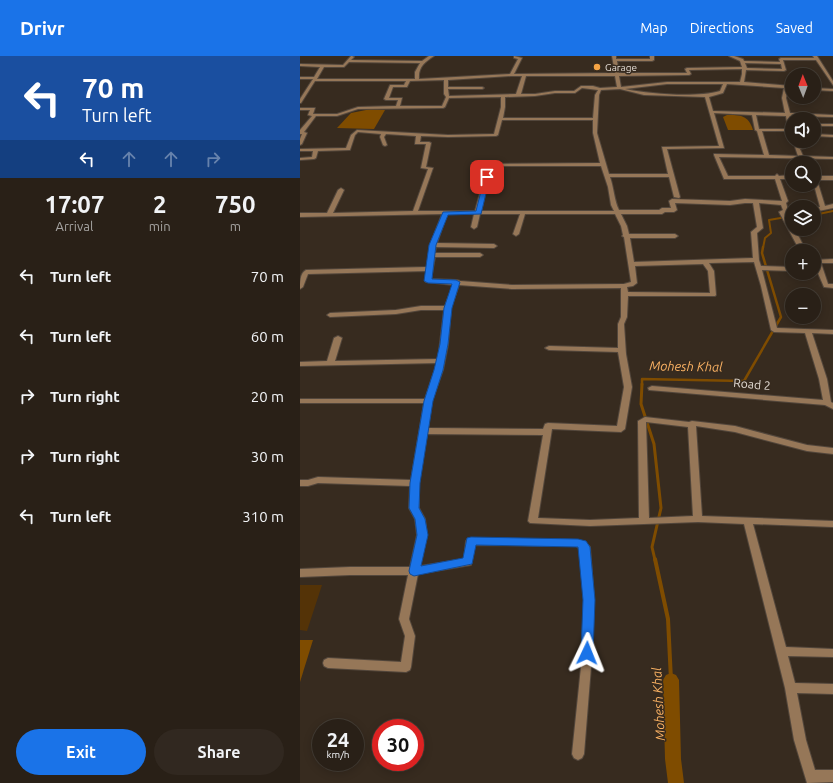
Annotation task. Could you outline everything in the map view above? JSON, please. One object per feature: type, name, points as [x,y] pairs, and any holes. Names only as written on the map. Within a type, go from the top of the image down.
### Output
[{"type":"street","points":[[300,65],[344,66],[353,56]]},
{"type":"street","points":[[410,62],[416,56]]},
{"type":"street","points":[[416,80],[418,67],[432,56]]},
{"type":"street","points":[[511,75],[520,58],[515,57],[516,56]]},
{"type":"street","points":[[619,88],[614,58],[652,60],[652,56]]},
{"type":"street","points":[[731,56],[742,60],[745,68],[741,83]]},
{"type":"street","points":[[300,78],[446,80],[511,75],[689,74],[687,69],[745,68],[784,70],[781,59],[816,58],[833,84]]},
{"type":"street","points":[[349,61],[424,62]]},
{"type":"street","points":[[742,62],[782,63]]},
{"type":"street","points":[[300,102],[323,66]]},
{"type":"street","points":[[448,97],[518,96],[575,92],[581,87],[584,74]]},
{"type":"street","points":[[518,96],[524,75]]},
{"type":"street","points":[[480,97],[485,77]]},
{"type":"street","points":[[398,108],[401,99],[386,99],[391,86],[406,86],[408,80]]},
{"type":"street","points":[[300,109],[313,109],[310,115],[315,115],[343,114],[351,109],[358,108],[443,107],[448,97],[446,94],[446,80]]},
{"type":"street","points":[[581,87],[593,87],[600,89],[668,83],[741,83],[785,86]]},
{"type":"street","points":[[619,88],[644,94],[707,96],[722,92],[725,84]]},
{"type":"street","points":[[446,88],[482,88]]},
{"type":"street","points":[[446,213],[433,245],[428,281],[512,287],[624,286],[634,283],[632,264],[622,221],[614,205],[611,187],[595,133],[597,95],[600,89]]},
{"type":"street","points":[[821,89],[833,90]]},
{"type":"street","points":[[785,92],[785,102]]},
{"type":"street","points":[[300,150],[348,149],[353,135],[357,131],[419,135],[496,135],[503,107],[503,96]]},
{"type":"street","points":[[707,96],[723,155]]},
{"type":"street","points":[[712,112],[785,115]]},
{"type":"street","points":[[754,113],[767,156]]},
{"type":"street","points":[[300,144],[305,134],[300,133],[315,115]]},
{"type":"street","points":[[821,116],[833,116]]},
{"type":"street","points":[[499,119],[595,119]]},
{"type":"street","points":[[821,124],[833,125]]},
{"type":"street","points":[[759,130],[785,130]]},
{"type":"street","points":[[384,133],[382,137],[385,145]]},
{"type":"street","points":[[415,214],[431,168],[423,168],[429,143],[417,143],[419,135]]},
{"type":"street","points":[[821,136],[833,136]]},
{"type":"street","points":[[677,197],[664,148],[720,147]]},
{"type":"street","points":[[300,159],[314,158],[316,150]]},
{"type":"street","points":[[785,156],[716,155],[726,178],[785,176]]},
{"type":"street","points":[[821,158],[833,158]]},
{"type":"street","points":[[474,227],[479,213],[490,165],[603,164]]},
{"type":"street","points":[[607,176],[671,175]]},
{"type":"street","points":[[777,176],[785,201],[783,203],[785,206]]},
{"type":"street","points":[[821,178],[833,178]]},
{"type":"street","points":[[329,215],[341,190]]},
{"type":"street","points":[[818,192],[823,207],[833,206]]},
{"type":"street","points":[[300,216],[446,213],[618,213],[674,210],[672,202],[730,203],[745,201],[783,203]]},
{"type":"street","points":[[756,202],[760,228],[754,232],[756,260],[764,286],[774,330],[833,332]]},
{"type":"street","points":[[516,234],[523,213]]},
{"type":"street","points":[[625,236],[675,236]]},
{"type":"street","points":[[433,245],[494,246]]},
{"type":"street","points":[[432,255],[480,255]]},
{"type":"street","points":[[632,264],[756,260]]},
{"type":"street","points":[[821,262],[833,261]]},
{"type":"street","points":[[625,294],[713,295],[711,272],[705,262]]},
{"type":"street","points":[[758,268],[785,269]]},
{"type":"street","points":[[300,287],[303,272],[430,269]]},
{"type":"street","points":[[821,275],[826,286],[833,286]]},
{"type":"street","points":[[328,663],[406,668],[410,636],[404,619],[422,535],[420,519],[414,508],[415,483],[428,401],[444,344],[448,308],[456,282]]},
{"type":"street","points":[[624,286],[624,317],[621,324],[621,350],[623,370],[628,387],[621,429],[548,426],[533,521],[590,523],[698,519],[833,524]]},
{"type":"street","points":[[330,315],[396,312],[421,308],[448,308]]},
{"type":"street","points":[[808,331],[830,405]]},
{"type":"street","points":[[330,364],[338,338]]},
{"type":"street","points":[[549,348],[621,350]]},
{"type":"street","points":[[300,364],[440,361]]},
{"type":"street","name":"Road 2","points":[[652,388],[830,405]]},
{"type":"street","points":[[300,400],[428,401]]},
{"type":"street","points":[[644,521],[642,422],[645,420],[692,425],[692,423],[735,429],[807,448],[833,451]]},
{"type":"street","points":[[692,425],[698,519]]},
{"type":"street","points":[[423,431],[547,432]]},
{"type":"street","points":[[300,483],[308,483],[318,480],[415,483]]},
{"type":"street","points":[[748,521],[791,688],[800,740],[812,779],[833,776]]},
{"type":"street","points":[[300,573],[414,571],[468,562],[471,541],[582,544],[584,547],[589,600],[586,667],[578,754]]},
{"type":"street","points":[[782,652],[833,653]]},
{"type":"street","points":[[791,688],[833,689]]},
{"type":"shaded area","points":[[371,109],[385,110],[374,129],[337,128],[351,113]]},
{"type":"shaded area","points":[[727,115],[743,117],[749,121],[753,130],[728,130],[723,117]]},
{"type":"shaded area","points":[[300,585],[322,585],[307,631],[300,630]]},
{"type":"shaded area","points":[[300,640],[313,640],[300,682]]},
{"type":"waterway","name":"Mohesh Khal","points":[[821,214],[833,211]]},
{"type":"waterway","name":"Mohesh Khal","points":[[763,248],[765,238],[771,233],[769,220],[785,217]]},
{"type":"waterway","name":"Mohesh Khal","points":[[642,384],[642,379],[744,381],[781,317],[762,253],[763,247]]},
{"type":"waterway","name":"Mohesh Khal","points":[[642,384],[641,404],[654,444],[661,508],[652,547],[655,560]]},
{"type":"waterway","name":"Mohesh Khal","points":[[655,559],[668,619],[671,680]]},
{"type":"waterway","name":"Mohesh Khal","points":[[671,680],[673,759],[676,783]]},
{"type":"place","name":"Garage","points":[[597,67]]},
{"type":"route","points":[[487,177],[479,213],[446,213],[433,245],[428,281],[456,282],[448,308],[444,331],[444,344],[438,370],[428,401],[415,483],[414,508],[420,519],[422,535],[414,571],[468,562],[471,541],[582,544],[584,547],[589,600],[587,653]]}]
